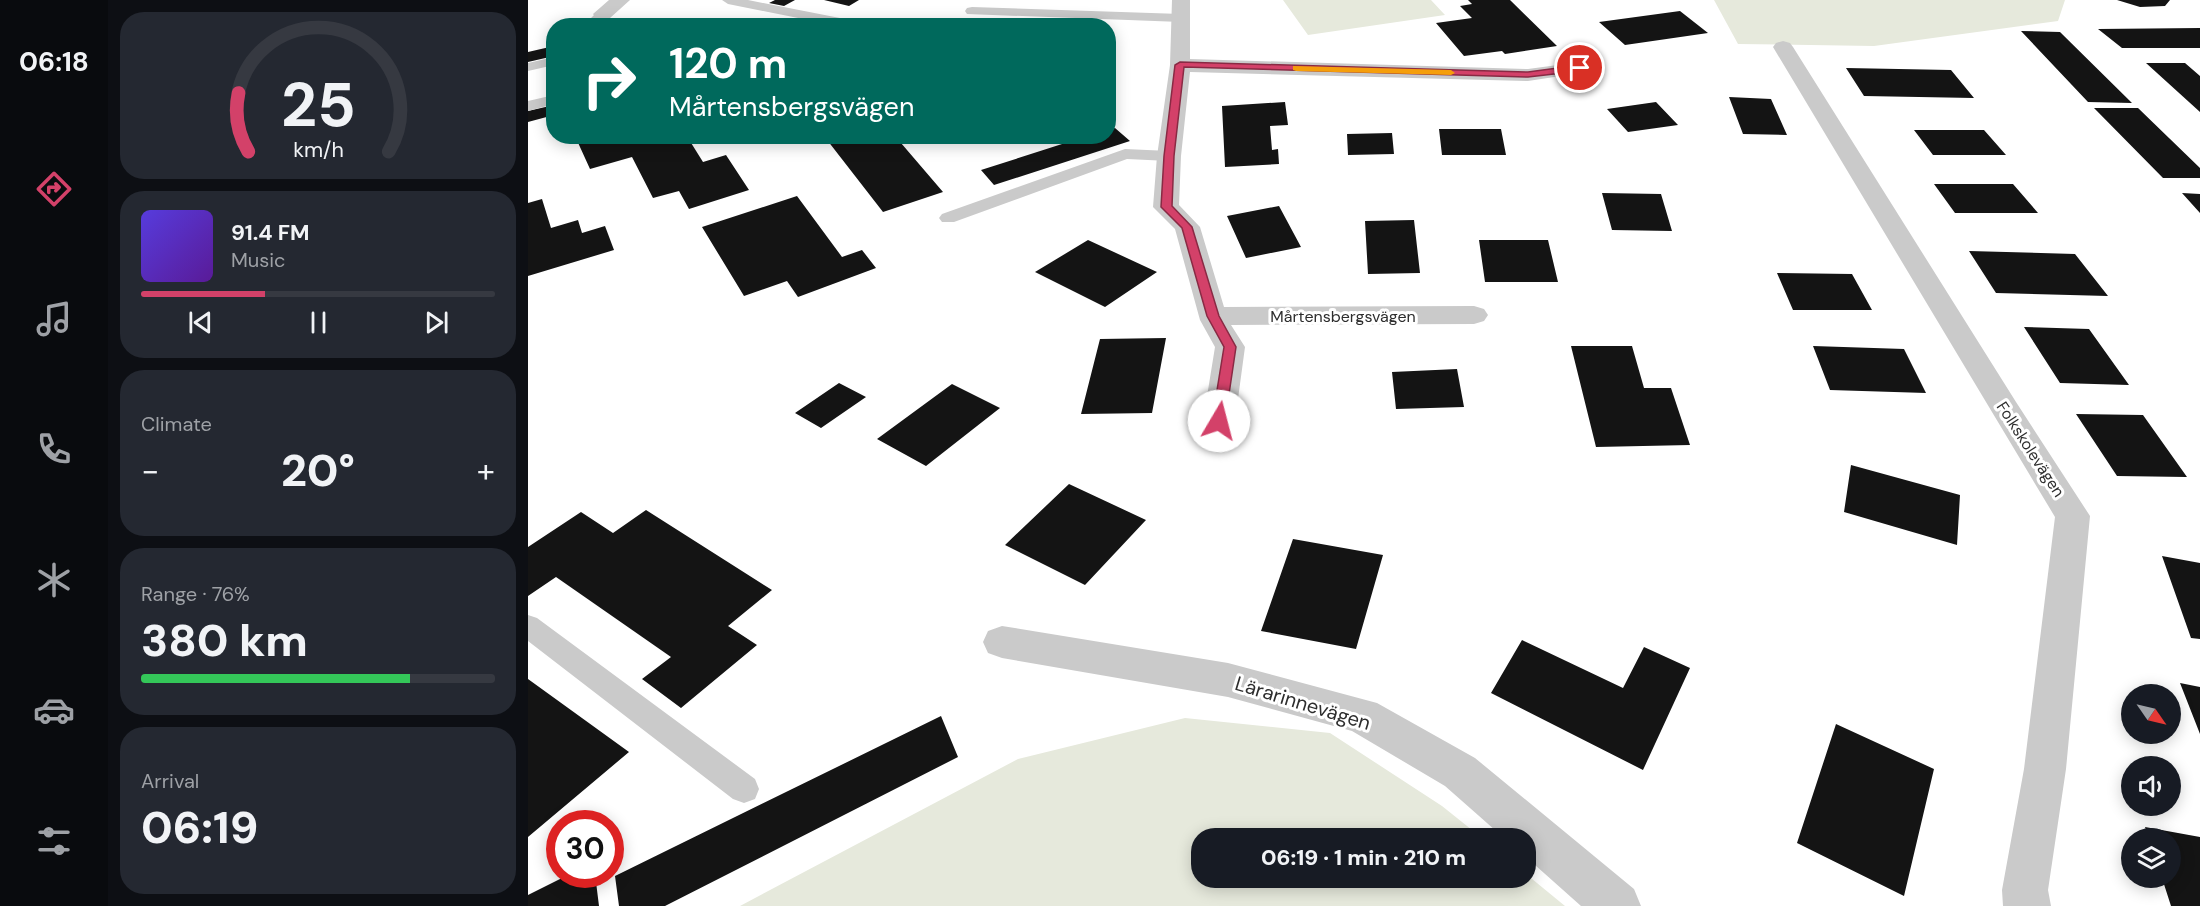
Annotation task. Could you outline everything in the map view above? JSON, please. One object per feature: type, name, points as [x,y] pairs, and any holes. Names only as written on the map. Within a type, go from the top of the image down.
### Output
[{"type":"street","points":[[598,18],[621,0]]},
{"type":"street","points":[[1181,9],[1180,65],[1169,156],[1166,207],[1187,227],[1213,316],[1230,347],[1219,421]]},
{"type":"street","name":"Folkskolevägen","points":[[1783,47],[2005,410],[2073,516],[2045,769],[2025,890],[2027,906]]},
{"type":"street","points":[[1180,65],[1528,75],[1580,68]]},
{"type":"street","name":"Mårtensbergsvägen","points":[[1213,316],[1474,315]]},
{"type":"street","name":"Lärarinnevägen","points":[[1002,642],[1228,680],[1362,716],[1460,772],[1617,906]]},
{"type":"lane","points":[[728,0],[824,18]]},
{"type":"lane","points":[[972,11],[1181,9]]},
{"type":"lane","points":[[528,67],[546,63]]},
{"type":"lane","points":[[528,106],[546,101]]},
{"type":"lane","points":[[948,218],[1125,154],[1169,156]]},
{"type":"lane","points":[[528,626],[744,789]]},
{"type":"shaded area","points":[[1283,0],[1431,0],[1445,15],[1308,35]]},
{"type":"shaded area","points":[[1714,0],[2065,0],[2058,21],[1874,46],[1738,44]]},
{"type":"shaded area","points":[[1185,718],[1330,733],[1442,806],[1470,828],[1191,828],[1191,888],[1536,888],[1536,882],[1565,906],[740,906],[1018,759]]},
{"type":"building","points":[[775,0],[795,0],[784,6],[769,3]]},
{"type":"building","points":[[824,0],[859,0],[849,6]]},
{"type":"building","points":[[1468,0],[1510,0],[1557,46],[1505,54],[1502,51],[1464,56],[1436,23],[1472,18],[1460,6],[1472,4]]},
{"type":"building","points":[[2117,0],[2170,0],[2165,6],[2140,7]]},
{"type":"building","points":[[1680,11],[1708,33],[1625,45],[1599,22]]},
{"type":"building","points":[[2200,28],[2200,48],[2122,48],[2098,29]]},
{"type":"building","points":[[2021,31],[2060,32],[2132,103],[2088,102]]},
{"type":"building","points":[[546,48],[546,58],[528,62],[528,52]]},
{"type":"building","points":[[2146,63],[2185,63],[2200,76],[2200,112]]},
{"type":"building","points":[[1846,68],[1951,70],[1974,98],[1864,96]]},
{"type":"building","points":[[1729,97],[1771,99],[1787,135],[1743,134]]},
{"type":"building","points":[[1285,102],[1288,125],[1270,126],[1272,150],[1278,149],[1279,164],[1225,167],[1222,106]]},
{"type":"building","points":[[1656,102],[1678,125],[1628,132],[1607,109]]},
{"type":"building","points":[[546,107],[546,117],[528,122],[528,111]]},
{"type":"building","points":[[2094,108],[2138,108],[2200,168],[2200,178],[2163,178]]},
{"type":"building","points":[[1116,129],[1130,141],[994,185],[981,170],[1062,144],[1116,144]]},
{"type":"building","points":[[1439,129],[1501,129],[1506,155],[1442,155]]},
{"type":"building","points":[[1914,130],[1984,130],[2006,155],[1933,155]]},
{"type":"building","points":[[1392,133],[1394,154],[1348,155],[1347,134]]},
{"type":"building","points":[[579,144],[692,144],[703,162],[726,155],[749,190],[689,209],[679,191],[653,198],[632,157],[590,169]]},
{"type":"building","points":[[830,144],[902,144],[943,192],[883,212]]},
{"type":"building","points":[[1934,184],[2013,184],[2038,213],[1955,213]]},
{"type":"building","points":[[1602,193],[1661,194],[1672,231],[1612,230]]},
{"type":"building","points":[[2182,193],[2200,194],[2200,213]]},
{"type":"building","points":[[797,196],[842,257],[862,250],[876,268],[798,297],[787,281],[744,296],[702,227]]},
{"type":"building","points":[[542,199],[551,228],[578,220],[582,233],[605,226],[614,250],[528,276],[528,203]]},
{"type":"building","points":[[1279,206],[1301,247],[1246,258],[1227,216]]},
{"type":"building","points":[[1414,220],[1420,273],[1368,274],[1365,221]]},
{"type":"building","points":[[1088,240],[1157,272],[1105,307],[1035,272]]},
{"type":"building","points":[[1479,240],[1548,240],[1558,282],[1485,282]]},
{"type":"building","points":[[1969,251],[2075,254],[2108,296],[1996,293]]},
{"type":"building","points":[[1777,273],[1852,274],[1872,310],[1793,310]]},
{"type":"building","points":[[2024,327],[2089,329],[2129,385],[2060,383]]},
{"type":"building","points":[[1166,338],[1152,413],[1081,414],[1100,339]]},
{"type":"building","points":[[1571,346],[1632,346],[1644,388],[1671,388],[1690,445],[1596,447]]},
{"type":"building","points":[[1813,346],[1904,349],[1926,393],[1830,390]]},
{"type":"building","points":[[1457,369],[1464,407],[1396,409],[1392,372]]},
{"type":"building","points":[[839,383],[866,397],[821,428],[795,413]]},
{"type":"building","points":[[952,384],[1000,408],[926,466],[877,439]]},
{"type":"building","points":[[2076,414],[2143,415],[2187,477],[2117,476]]},
{"type":"building","points":[[1851,465],[1960,495],[1957,545],[1844,512]]},
{"type":"building","points":[[1069,484],[1146,520],[1085,585],[1005,545]]},
{"type":"building","points":[[646,510],[772,590],[728,626],[757,645],[681,708],[642,679],[671,657],[556,577],[528,596],[528,547],[581,512],[613,533]]},
{"type":"building","points":[[1293,539],[1383,555],[1356,649],[1261,631]]},
{"type":"building","points":[[2162,556],[2200,563],[2200,639],[2191,638]]},
{"type":"building","points":[[1522,640],[1623,688],[1644,647],[1690,668],[1643,770],[1491,693]]},
{"type":"building","points":[[528,679],[629,752],[560,810],[546,810],[546,822],[528,837]]},
{"type":"building","points":[[2180,683],[2200,687],[2200,734],[2181,684]]},
{"type":"building","points":[[941,716],[958,757],[665,906],[619,906],[617,888],[624,888],[624,872]]},
{"type":"building","points":[[1836,724],[1934,769],[1904,896],[1797,843]]},
{"type":"building","points":[[2181,834],[2200,837],[2200,906],[2171,906],[2165,888],[2181,888]]},
{"type":"building","points":[[546,886],[546,888],[597,888],[599,906],[528,906],[528,895]]},
{"type":"slow traffic","points":[[1296,68],[1451,73]]},
{"type":"route","points":[[1219,421],[1230,347],[1214,320],[1187,227],[1166,207],[1169,156],[1180,65],[1528,75],[1580,68]]}]
